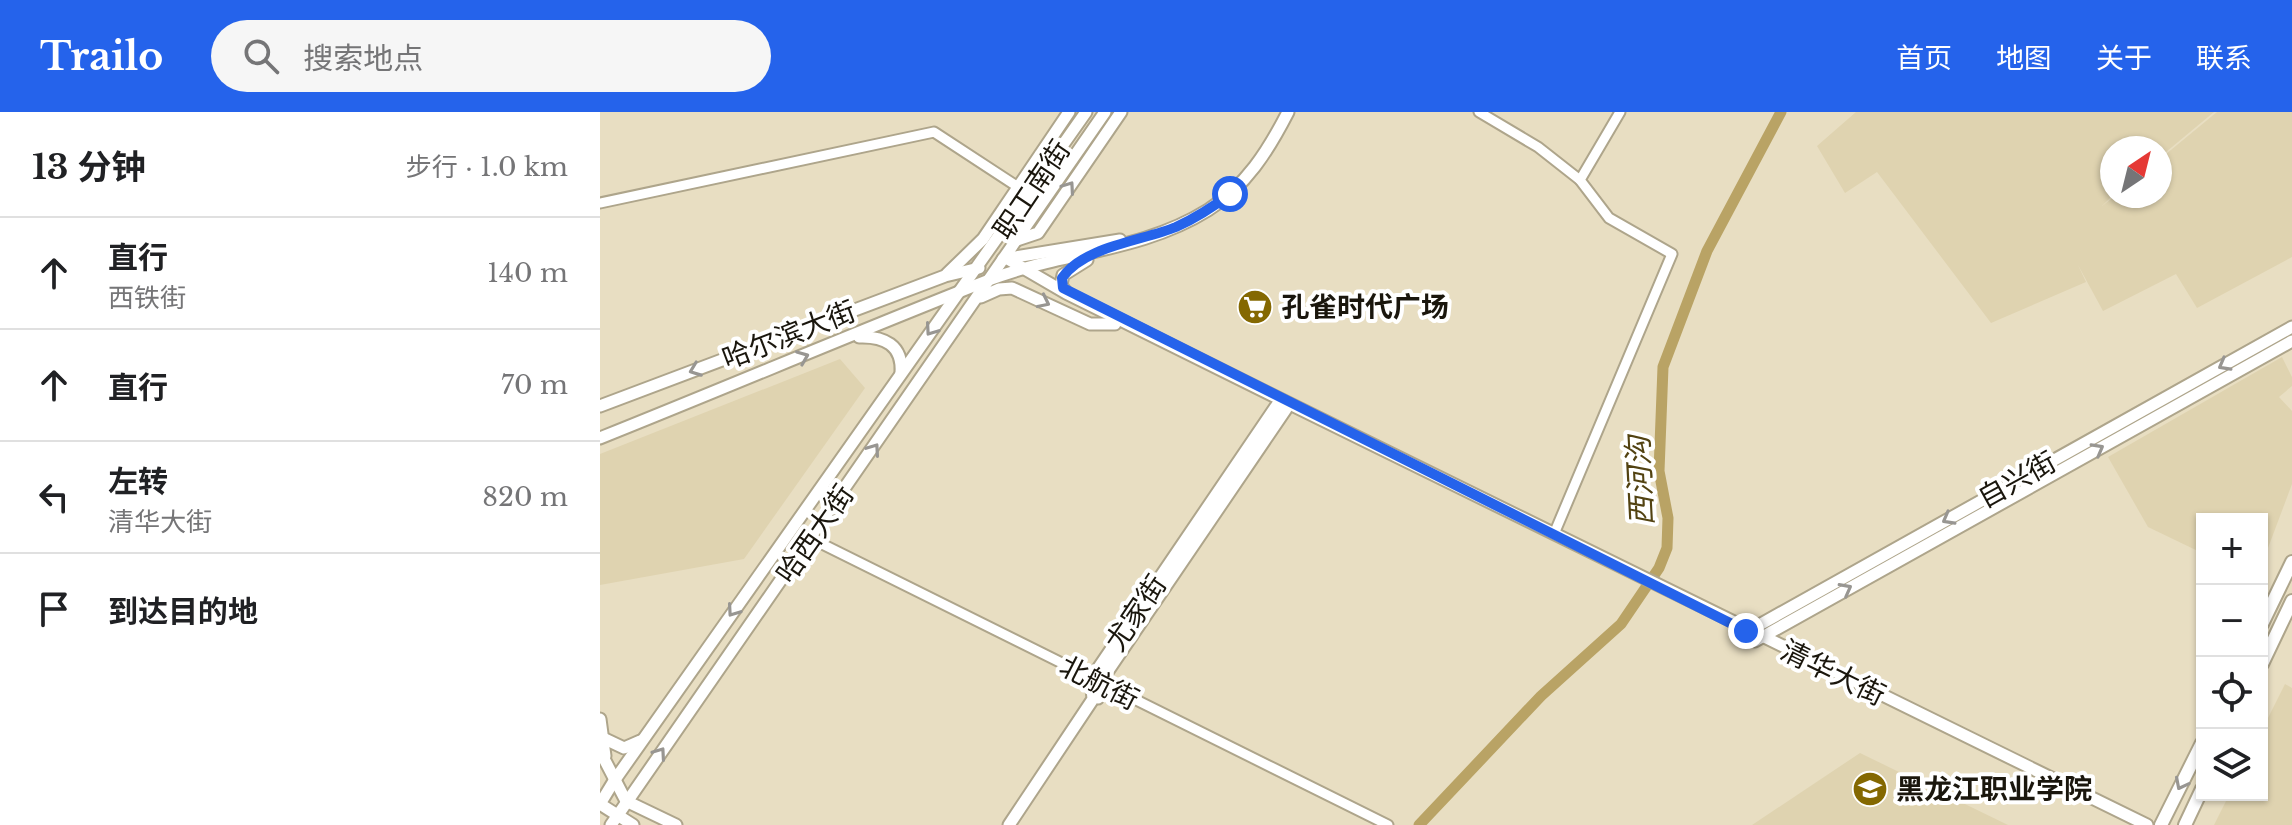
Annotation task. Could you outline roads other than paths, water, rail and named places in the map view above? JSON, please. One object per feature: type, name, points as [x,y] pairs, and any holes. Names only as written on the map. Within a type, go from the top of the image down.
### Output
[{"type":"highway","points":[[2268,612],[2292,562]]},
{"type":"highway","points":[[2265,657],[2292,601]]},
{"type":"highway","points":[[2161,825],[2196,755]]},
{"type":"highway","points":[[2185,825],[2196,801]]},
{"type":"main road","points":[[1018,187],[1069,112]]},
{"type":"main road","name":"职工南街","points":[[979,268],[1086,112]]},
{"type":"main road","name":"职工南街","points":[[1033,230],[1105,112]]},
{"type":"main road","points":[[1060,249],[1033,230],[1121,112]]},
{"type":"main road","points":[[1066,293],[1061,285],[1063,275],[1104,248],[1149,231],[1210,201],[1247,168],[1281,112]]},
{"type":"main road","points":[[1104,248],[1176,227],[1230,194],[1262,159],[1288,112]]},
{"type":"main road","name":"职工南街","points":[[945,276],[983,239],[1018,187]]},
{"type":"main road","name":"哈西大街","points":[[613,821],[1017,240],[1033,230]]},
{"type":"main road","name":"哈尔滨大街","points":[[600,406],[945,276],[1006,258],[1060,249],[1104,248]]},
{"type":"main road","name":"哈尔滨大街","points":[[600,438],[991,280],[1104,248]]},
{"type":"main road","name":"清华大街","points":[[1006,258],[1018,271],[1115,324],[1596,557]]},
{"type":"main road","name":"哈西大街","points":[[600,804],[901,373],[979,268]]},
{"type":"main road","name":"清华大街","points":[[1018,271],[1554,534],[2131,825]]},
{"type":"main road","points":[[975,303],[995,290],[1012,288],[1090,324],[1115,324]]},
{"type":"main road","name":"自兴街","points":[[1751,636],[2292,327]]},
{"type":"main road","points":[[850,338],[885,339],[898,352],[901,373]]},
{"type":"main road","name":"自兴街","points":[[1751,636],[2292,341]]},
{"type":"main road","name":"尤家街","points":[[1011,825],[1097,700],[1095,682],[1282,407]]},
{"type":"main road","name":"清华大街","points":[[1751,636],[2147,825]]},
{"type":"main road","points":[[600,719],[606,765],[626,801],[676,825]]},
{"type":"main road","points":[[602,745],[633,747],[644,738]]},
{"type":"main road","points":[[600,804],[613,821],[633,825]]},
{"type":"street","points":[[1479,112],[1538,147],[1580,180],[1609,218],[1672,254],[1554,534]]},
{"type":"street","points":[[1580,180],[1620,112]]},
{"type":"street","points":[[600,203],[934,132],[1018,187]]},
{"type":"street","name":"北航街","points":[[812,539],[1388,825]]},
{"type":"waterway","name":"西河沟","points":[[1419,825],[1541,696],[1621,624],[1659,568],[1667,548],[1668,518],[1659,471],[1663,367],[1707,251],[1781,112]]},
{"type":"place","name":"孔雀时代广场","points":[[1255,307]]},
{"type":"place","name":"黑龙江职业学院","points":[[1870,789]]}]
